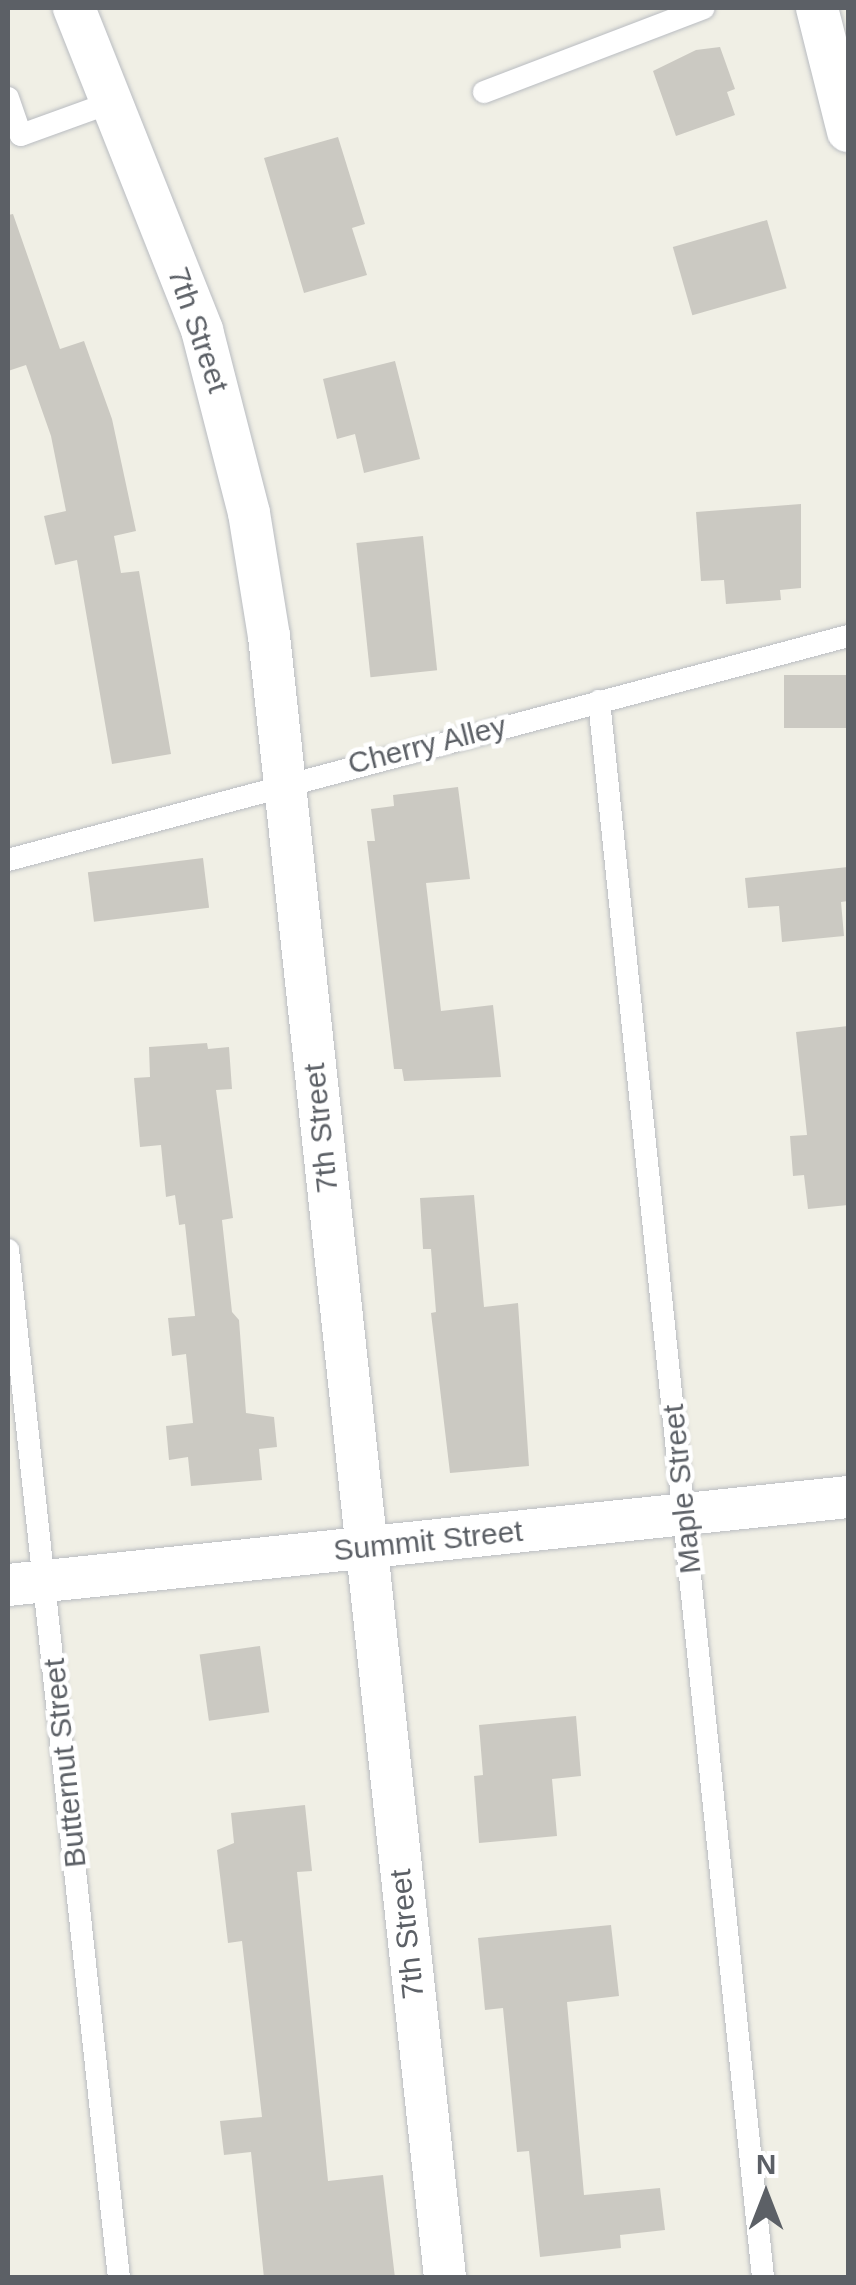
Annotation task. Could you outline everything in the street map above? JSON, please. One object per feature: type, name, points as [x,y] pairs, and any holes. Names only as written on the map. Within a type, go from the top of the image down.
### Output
[{"type":"street","name":"7th Street","points":[[74,8],[220,390],[269,636],[445,2278]]},
{"type":"street","points":[[817,8],[848,131]]},
{"type":"street","name":"Summit Street","points":[[27,1582],[848,1497]]},
{"type":"lane","points":[[484,92],[704,8]]},
{"type":"lane","points":[[8,98],[21,135],[112,102]]},
{"type":"lane","name":"Cherry Alley","points":[[8,860],[284,782],[848,636]]},
{"type":"lane","name":"Maple Street","points":[[599,701],[763,2278]]},
{"type":"lane","name":"Butternut Street","points":[[8,1250],[27,1582],[119,2278]]},
{"type":"building","points":[[720,47],[735,89],[727,92],[735,115],[676,136],[653,71],[696,50]]},
{"type":"building","points":[[338,137],[365,224],[352,228],[367,275],[304,293],[264,158]]},
{"type":"building","points":[[13,214],[60,349],[84,341],[112,419],[136,531],[114,536],[121,573],[139,571],[171,754],[112,764],[77,560],[55,565],[44,516],[66,511],[51,436],[26,365],[8,371],[8,215]]},
{"type":"building","points":[[767,220],[787,288],[692,315],[673,247]]},
{"type":"building","points":[[395,361],[420,459],[364,473],[355,434],[337,439],[323,379]]},
{"type":"building","points":[[801,504],[801,588],[780,590],[781,600],[726,604],[724,580],[701,581],[696,512]]},
{"type":"building","points":[[423,536],[437,670],[370,677],[356,543]]},
{"type":"building","points":[[784,675],[848,675],[848,728],[784,728]]},
{"type":"building","points":[[458,787],[470,879],[426,883],[441,1011],[493,1005],[501,1077],[404,1081],[402,1069],[394,1069],[367,841],[375,841],[371,809],[394,806],[393,795]]},
{"type":"building","points":[[203,858],[209,908],[94,922],[88,872]]},
{"type":"building","points":[[848,867],[848,901],[841,902],[844,936],[782,942],[779,906],[748,908],[745,878]]},
{"type":"building","points":[[848,1026],[848,1205],[808,1209],[804,1175],[793,1176],[790,1136],[807,1135],[796,1032]]},
{"type":"building","points":[[207,1043],[208,1049],[229,1047],[232,1089],[216,1090],[233,1218],[222,1220],[232,1312],[239,1320],[246,1413],[274,1417],[277,1447],[259,1449],[262,1480],[191,1486],[188,1457],[169,1460],[166,1426],[193,1423],[186,1354],[172,1356],[168,1318],[195,1316],[185,1224],[179,1225],[175,1195],[166,1197],[161,1145],[140,1147],[134,1078],[150,1077],[149,1047]]},
{"type":"building","points":[[474,1195],[484,1307],[518,1303],[529,1466],[450,1473],[431,1313],[436,1312],[431,1249],[423,1249],[420,1198]]},
{"type":"building","points":[[260,1646],[269,1712],[209,1721],[200,1654]]},
{"type":"building","points":[[576,1716],[581,1776],[552,1779],[557,1836],[479,1843],[474,1776],[483,1775],[479,1725]]},
{"type":"building","points":[[305,1805],[312,1871],[297,1872],[328,2181],[383,2175],[395,2278],[264,2278],[251,2152],[224,2155],[220,2121],[262,2117],[242,1941],[228,1943],[217,1850],[234,1843],[231,1813]]},
{"type":"building","points":[[611,1925],[619,1996],[567,2002],[584,2195],[660,2188],[665,2230],[620,2235],[621,2248],[540,2257],[529,2151],[517,2152],[503,2008],[485,2010],[478,1938]]}]
